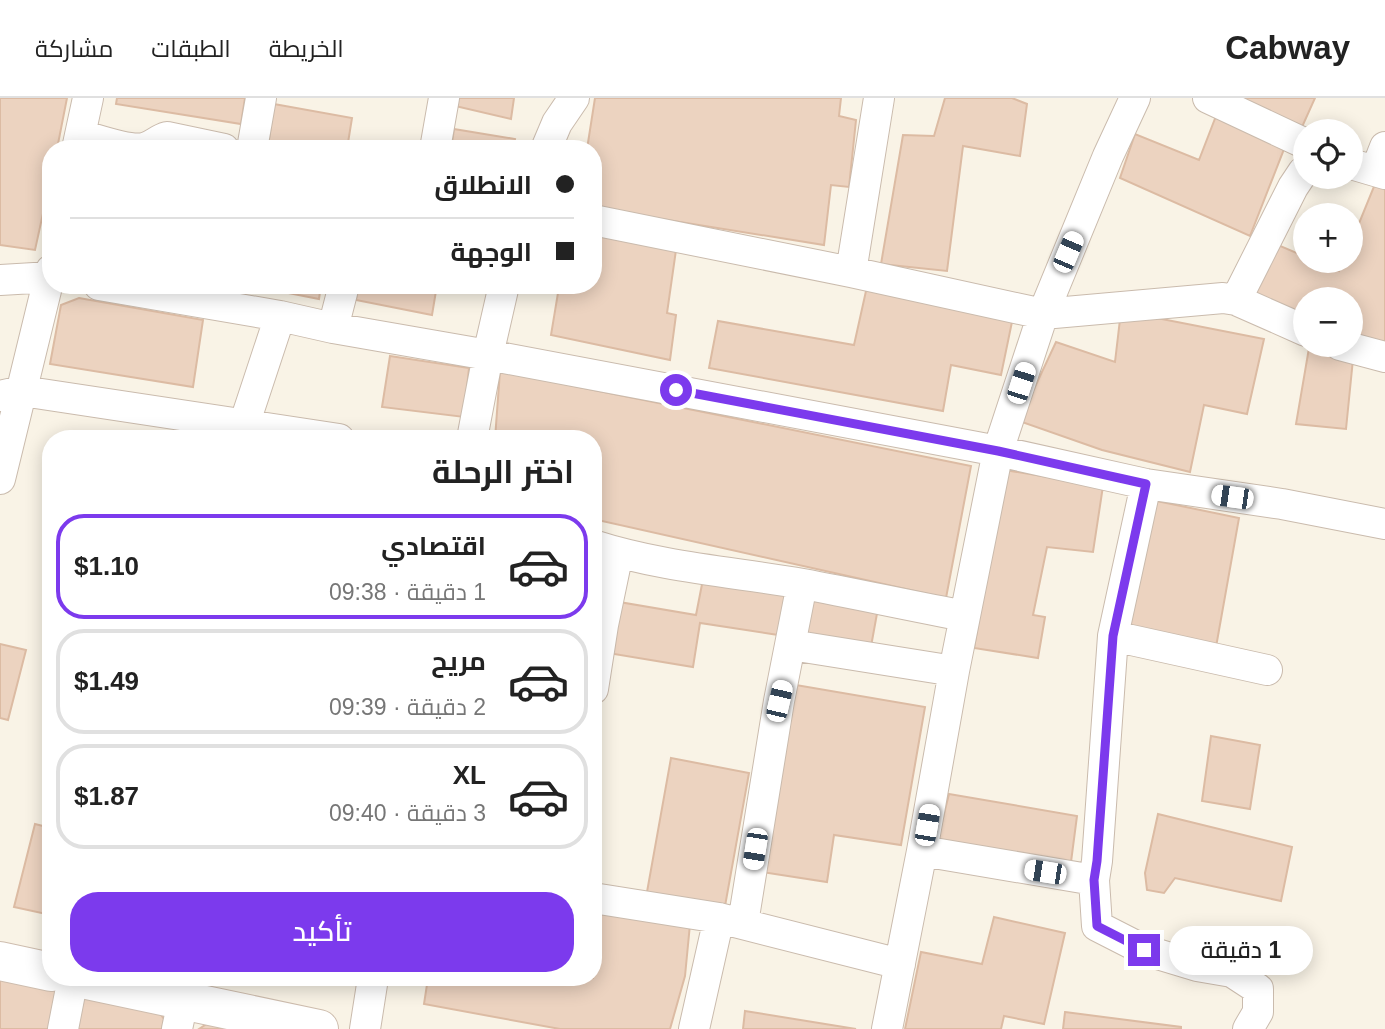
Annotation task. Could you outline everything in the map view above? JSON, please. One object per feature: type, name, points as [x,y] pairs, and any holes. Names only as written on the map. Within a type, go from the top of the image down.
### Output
[{"type":"street","points":[[79,140],[88,98]]},
{"type":"street","points":[[254,140],[261,98]]},
{"type":"street","points":[[437,140],[444,98]]},
{"type":"street","points":[[550,140],[557,123],[574,98]]},
{"type":"street","points":[[851,272],[879,98]]},
{"type":"street","points":[[887,1029],[998,451],[1043,314],[1135,98]]},
{"type":"street","points":[[1208,98],[1293,138]]},
{"type":"street","points":[[157,140],[167,137],[181,140]]},
{"type":"street","points":[[1236,300],[1293,187]]},
{"type":"street","points":[[602,222],[1043,314],[1212,299],[1236,300],[1293,325]]},
{"type":"street","points":[[0,280],[42,276]]},
{"type":"street","points":[[0,479],[11,394],[44,294]]},
{"type":"street","points":[[152,294],[998,451],[1146,484],[1282,504],[1385,524]]},
{"type":"street","points":[[333,328],[342,294]]},
{"type":"street","points":[[474,430],[502,294]]},
{"type":"street","points":[[244,425],[280,316]]},
{"type":"street","points":[[1363,351],[1385,357]]},
{"type":"street","points":[[11,394],[278,430]]},
{"type":"street","points":[[1146,484],[1113,636],[1094,880],[1097,926],[1144,950],[1197,966],[1232,972],[1258,989],[1258,1012],[1248,1029]]},
{"type":"street","points":[[602,586],[606,549],[695,568],[802,584],[965,617]]},
{"type":"street","points":[[695,1029],[731,920],[802,584]]},
{"type":"street","points":[[1113,636],[1267,670]]},
{"type":"street","points":[[791,645],[954,671]]},
{"type":"street","points":[[922,851],[1094,880]]},
{"type":"street","points":[[602,899],[731,920],[900,964]]},
{"type":"street","points":[[0,961],[42,970]]},
{"type":"street","points":[[63,1029],[73,986]]},
{"type":"street","points":[[98,986],[180,1015],[319,1029]]},
{"type":"street","points":[[365,1029],[372,986]]},
{"type":"building","points":[[0,98],[67,98],[59,140],[42,140],[42,218],[35,250],[0,245]]},
{"type":"building","points":[[117,98],[245,98],[241,124],[116,104]]},
{"type":"building","points":[[452,98],[514,98],[511,119],[451,105]]},
{"type":"building","points":[[595,98],[841,98],[839,116],[856,120],[849,187],[831,185],[824,245],[602,209],[602,140],[588,140]]},
{"type":"building","points":[[945,98],[1012,98],[1027,104],[1020,156],[963,146],[947,271],[881,264],[903,135],[934,136]]},
{"type":"building","points":[[1231,98],[1315,98],[1306,119],[1293,119],[1293,123]]},
{"type":"building","points":[[274,104],[352,118],[348,140],[269,140]]},
{"type":"building","points":[[1216,116],[1286,144],[1250,236],[1120,178],[1135,134],[1199,160]]},
{"type":"building","points":[[454,129],[515,139],[515,140],[452,140]]},
{"type":"building","points":[[1375,184],[1385,188],[1385,344],[1363,338],[1363,287],[1293,287],[1293,310],[1251,292],[1271,242],[1293,251],[1293,273],[1363,273],[1363,214]]},
{"type":"building","points":[[602,229],[677,243],[667,313],[676,315],[670,360],[551,335],[558,294],[602,294]]},
{"type":"building","points":[[868,282],[1013,317],[1001,375],[951,365],[943,411],[709,368],[718,321],[854,345]]},
{"type":"building","points":[[294,294],[320,294],[319,299]]},
{"type":"building","points":[[357,294],[436,294],[432,315],[356,300]]},
{"type":"building","points":[[79,298],[203,320],[193,387],[50,364],[61,305]]},
{"type":"building","points":[[1121,311],[1264,339],[1247,414],[1204,405],[1190,472],[1102,450],[1019,421],[1056,342],[1115,362]]},
{"type":"building","points":[[390,356],[469,368],[464,417],[382,407]]},
{"type":"building","points":[[1307,357],[1353,359],[1346,429],[1296,424]]},
{"type":"building","points":[[500,371],[971,466],[946,598],[602,521],[602,430],[496,430]]},
{"type":"building","points":[[1005,470],[1103,486],[1093,552],[1047,547],[1033,615],[1045,617],[1038,658],[974,648]]},
{"type":"building","points":[[1147,499],[1239,518],[1216,647],[1125,630]]},
{"type":"building","points":[[704,574],[791,590],[785,636],[700,623],[693,667],[608,653],[619,602],[696,615]]},
{"type":"building","points":[[807,593],[878,608],[870,652],[798,641]]},
{"type":"building","points":[[0,644],[26,650],[8,720],[0,718]]},
{"type":"building","points":[[790,684],[925,707],[901,845],[834,835],[827,882],[755,871]]},
{"type":"building","points":[[1211,736],[1260,745],[1250,809],[1202,801]]},
{"type":"building","points":[[671,758],[749,773],[725,906],[647,892]]},
{"type":"building","points":[[949,794],[1077,816],[1071,862],[937,842]]},
{"type":"building","points":[[1158,814],[1292,847],[1281,901],[1175,878],[1164,893],[1147,890],[1145,873]]},
{"type":"building","points":[[35,824],[42,826],[42,913],[14,907]]},
{"type":"building","points":[[602,908],[690,924],[685,976],[670,1029],[560,1029],[424,1004],[427,986],[602,986]]},
{"type":"building","points":[[994,917],[1065,933],[1044,1024],[1004,1016],[1001,1029],[905,1029],[921,952],[982,964]]},
{"type":"building","points":[[0,977],[57,989],[49,1029],[0,1029]]},
{"type":"building","points":[[89,996],[159,1012],[164,1019],[162,1029],[72,1029],[77,1003]]},
{"type":"building","points":[[745,1011],[856,1029],[743,1029]]},
{"type":"building","points":[[1065,1012],[1181,1027],[1181,1029],[1063,1029]]},
{"type":"building","points":[[208,1023],[230,1029],[199,1029]]},
{"type":"route","points":[[676,390],[998,451],[1146,484],[1113,636],[1094,880],[1097,926],[1144,950]]}]
